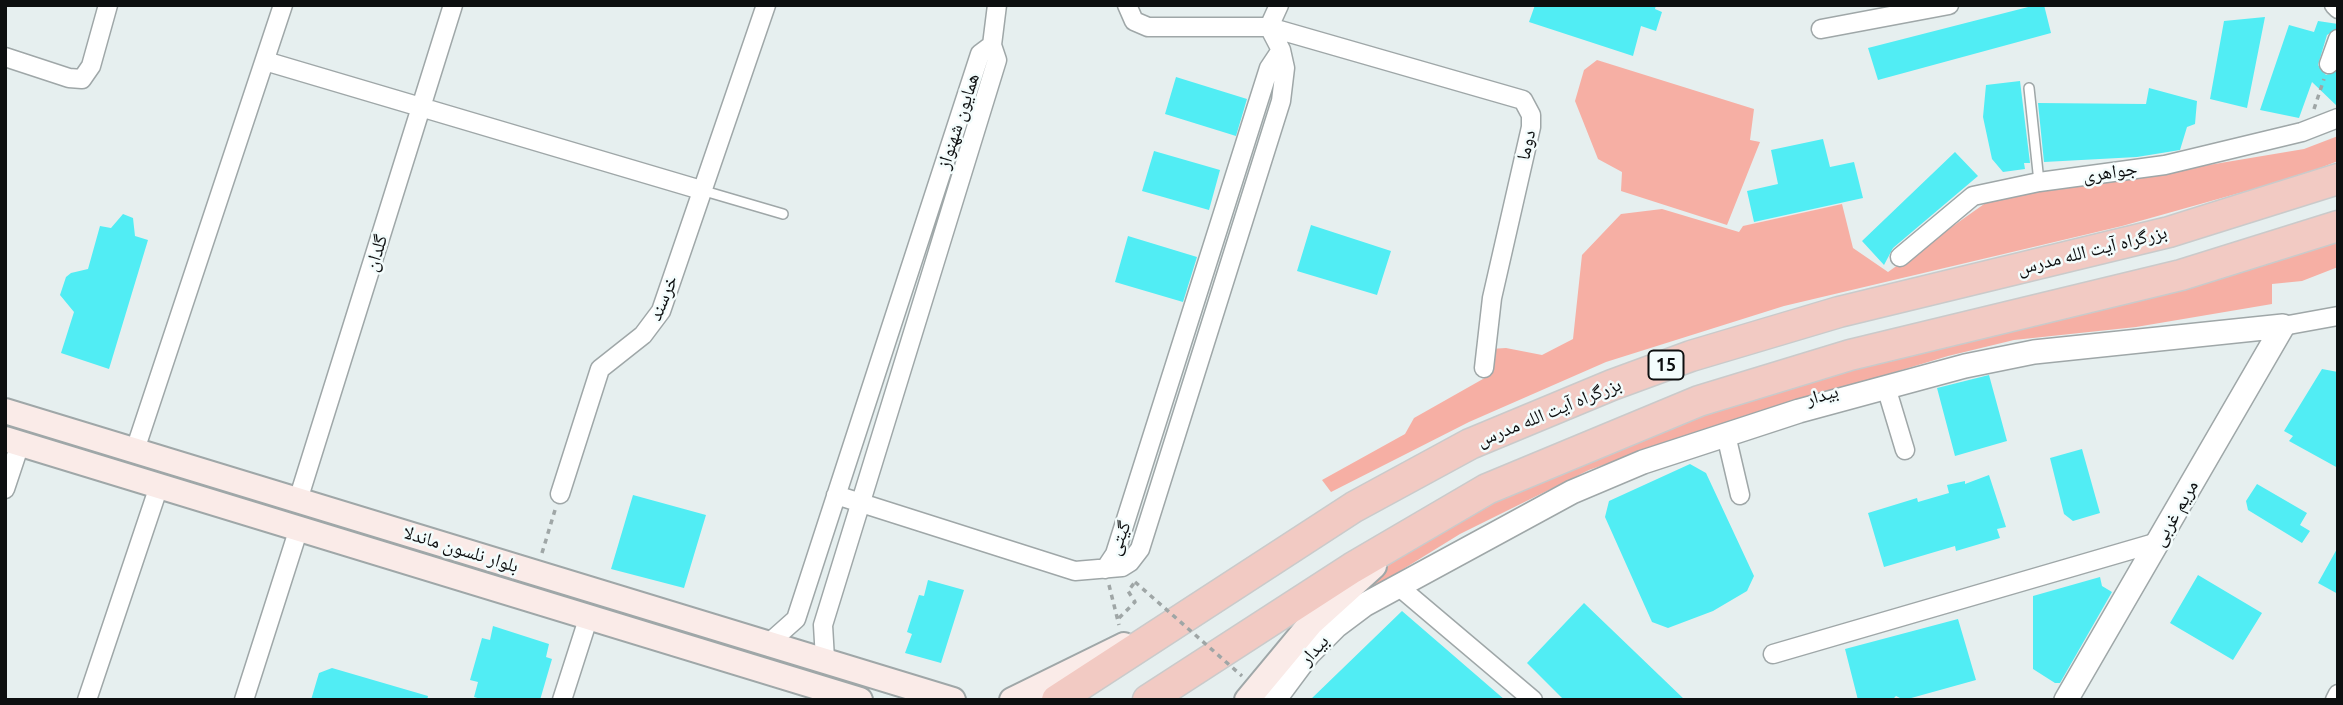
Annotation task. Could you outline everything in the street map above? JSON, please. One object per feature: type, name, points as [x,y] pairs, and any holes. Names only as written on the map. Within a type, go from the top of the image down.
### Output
[{"type":"highway","name":"بزرگراه آیت الله مدرس","points":[[1057,700],[1354,507],[1470,444],[1612,385],[1691,356],[1839,312],[2169,232],[2338,179]]},
{"type":"highway","name":"15","points":[[1148,700],[1352,568],[1487,489],[1717,394],[1850,355],[2181,275],[2338,226]]},
{"type":"main road","name":"بلوار نلسون ماندلا","points":[[17,414],[953,700]]},
{"type":"main road","points":[[13,442],[17,414]]},
{"type":"main road","name":"بلوار نلسون ماندلا","points":[[13,442],[860,700]]},
{"type":"main road","points":[[1244,688],[1326,609],[1432,520]]},
{"type":"main road","points":[[1012,700],[1121,646],[1158,634]]},
{"type":"street","points":[[5,57],[69,78],[82,79],[91,66],[108,5]]},
{"type":"street","points":[[135,450],[283,5]]},
{"type":"street","name":"گلدان","points":[[299,500],[453,5]]},
{"type":"street","name":"خرسند","points":[[560,495],[600,369],[643,335],[657,318],[766,5]]},
{"type":"street","points":[[990,53],[997,5]]},
{"type":"street","name":"دوما","points":[[1127,5],[1134,21],[1148,27],[1269,27],[1516,96],[1529,107],[1531,127],[1492,298],[1483,368]]},
{"type":"street","points":[[1269,27],[1279,5]]},
{"type":"street","points":[[1821,29],[1949,5]]},
{"type":"street","points":[[2334,5],[2338,9]]},
{"type":"street","name":"گیتی","points":[[1105,569],[1122,567],[1140,549],[1281,101],[1285,77],[1281,50],[1269,27]]},
{"type":"street","points":[[2329,64],[2338,39]]},
{"type":"street","name":"همایون شهنواز","points":[[769,643],[796,619],[836,495],[990,53]]},
{"type":"street","name":"همایون شهنواز","points":[[825,660],[823,626],[990,53]]},
{"type":"street","points":[[265,61],[701,191]]},
{"type":"street","name":"جواهری","points":[[1900,257],[1973,195],[2039,182],[2165,165],[2306,131],[2338,118]]},
{"type":"street","name":"بیدار","points":[[1397,585],[1426,554],[1568,484],[1610,465],[1798,401],[1948,359],[2033,342],[2249,316],[2283,326]]},
{"type":"street","name":"بیدار","points":[[1274,700],[1309,653],[1336,626],[1397,585],[1572,492],[1643,462],[1886,387],[2034,352],[2283,326],[2338,316]]},
{"type":"street","name":"مریم غربی","points":[[2066,700],[2283,326]]},
{"type":"street","points":[[1886,387],[1905,450]]},
{"type":"street","points":[[1726,435],[1740,495]]},
{"type":"street","points":[[5,489],[13,442]]},
{"type":"street","points":[[87,700],[159,486]]},
{"type":"street","points":[[836,495],[860,505],[1075,571],[1105,569]]},
{"type":"street","points":[[244,700],[299,528]]},
{"type":"street","points":[[1773,654],[2158,542]]},
{"type":"street","points":[[1397,585],[1533,700]]},
{"type":"street","points":[[562,700],[589,616]]},
{"type":"street","points":[[2334,700],[2338,694]]},
{"type":"lane","points":[[2029,88],[2039,182]]},
{"type":"lane","points":[[701,191],[783,214]]},
{"type":"path","points":[[2306,131],[2329,64]]},
{"type":"path","points":[[537,572],[560,495]]},
{"type":"path","points":[[1105,569],[1119,618],[1135,602],[1128,591],[1135,582],[1244,688]]},
{"type":"shaded area","points":[[1597,60],[1754,109],[1750,140],[1760,142],[1727,225],[1621,191],[1622,172],[1598,159],[1575,101],[1584,70]]},
{"type":"shaded area","points":[[2338,136],[2338,161],[2300,176],[2122,226],[1784,306],[1606,362],[1469,422],[1331,492],[1322,480],[1405,434],[1414,418],[1490,375],[1490,349],[1506,348],[1542,355],[1573,339],[1582,255],[1621,214],[1662,209],[1739,232],[1743,226],[1842,204],[1853,248],[1888,272],[1987,202],[2069,182],[2149,175],[2304,149]]},
{"type":"shaded area","points":[[2338,234],[2338,267],[2302,281],[2272,284],[2272,304],[2136,327],[2014,340],[1948,356],[1707,429],[1589,470],[1460,534],[1345,605],[1384,568],[1473,513],[1567,464],[1709,407]]},
{"type":"building","points":[[1535,5],[1656,5],[1655,9],[1662,12],[1656,31],[1641,26],[1633,56],[1529,22]]},
{"type":"building","points":[[2044,5],[2051,33],[1878,80],[1868,48]]},
{"type":"building","points":[[2265,17],[2247,108],[2210,99],[2224,21]]},
{"type":"building","points":[[2318,21],[2338,24],[2338,28],[2327,35],[2318,65],[2326,75],[2338,71],[2338,107],[2312,82],[2299,118],[2260,110],[2289,25],[2314,32]]},
{"type":"building","points":[[1176,77],[1247,99],[1236,136],[1165,114]]},
{"type":"building","points":[[2020,81],[2030,163],[2024,163],[2025,169],[2003,172],[1992,159],[1983,117],[1986,85]]},
{"type":"building","points":[[2149,88],[2197,101],[2195,124],[2187,127],[2180,150],[2137,157],[2044,162],[2038,103],[2146,104]]},
{"type":"building","points":[[1823,139],[1830,167],[1854,162],[1863,198],[1754,222],[1747,191],[1778,184],[1771,150]]},
{"type":"building","points":[[1154,151],[1220,170],[1209,210],[1142,191]]},
{"type":"building","points":[[1955,152],[1978,176],[1893,248],[1884,265],[1862,241]]},
{"type":"building","points":[[123,214],[133,218],[135,236],[148,240],[109,369],[61,353],[74,312],[60,295],[66,277],[88,269],[100,226],[111,228]]},
{"type":"building","points":[[1311,225],[1391,251],[1377,295],[1297,271]]},
{"type":"building","points":[[1128,236],[1197,257],[1183,302],[1115,282]]},
{"type":"building","points":[[2322,369],[2338,372],[2338,468],[2289,441],[2293,436],[2284,431]]},
{"type":"building","points":[[1989,375],[2007,441],[1955,456],[1937,388]]},
{"type":"building","points":[[2082,449],[2100,513],[2073,521],[2064,514],[2050,458]]},
{"type":"building","points":[[1690,464],[1706,473],[1754,576],[1747,591],[1713,611],[1668,628],[1652,622],[1605,517],[1609,501]]},
{"type":"building","points":[[1989,475],[2006,527],[1997,529],[2000,538],[1956,551],[1955,546],[1884,567],[1868,513],[1917,498],[1918,502],[1949,493],[1947,485],[1965,481],[1965,484]]},
{"type":"building","points":[[2257,484],[2307,513],[2300,525],[2310,531],[2302,543],[2248,510],[2246,501]]},
{"type":"building","points":[[633,495],[706,515],[684,588],[611,569]]},
{"type":"building","points":[[2338,547],[2338,594],[2318,583]]},
{"type":"building","points":[[2198,575],[2262,613],[2233,660],[2170,623]]},
{"type":"building","points":[[2100,577],[2102,586],[2112,592],[2060,683],[2055,683],[2033,669],[2033,596]]},
{"type":"building","points":[[928,580],[964,590],[941,663],[905,653],[912,634],[907,632],[919,595],[924,596]]},
{"type":"building","points":[[1584,603],[1685,700],[1564,700],[1527,663]]},
{"type":"building","points":[[1402,611],[1505,700],[1310,700]]},
{"type":"building","points":[[1958,619],[1976,680],[1904,700],[1896,696],[1892,700],[1858,700],[1845,649]]},
{"type":"building","points":[[493,626],[549,644],[546,657],[552,659],[540,700],[484,700],[474,697],[478,682],[470,680],[482,638],[490,640]]},
{"type":"building","points":[[332,668],[428,696],[427,700],[311,700],[319,673]]}]
